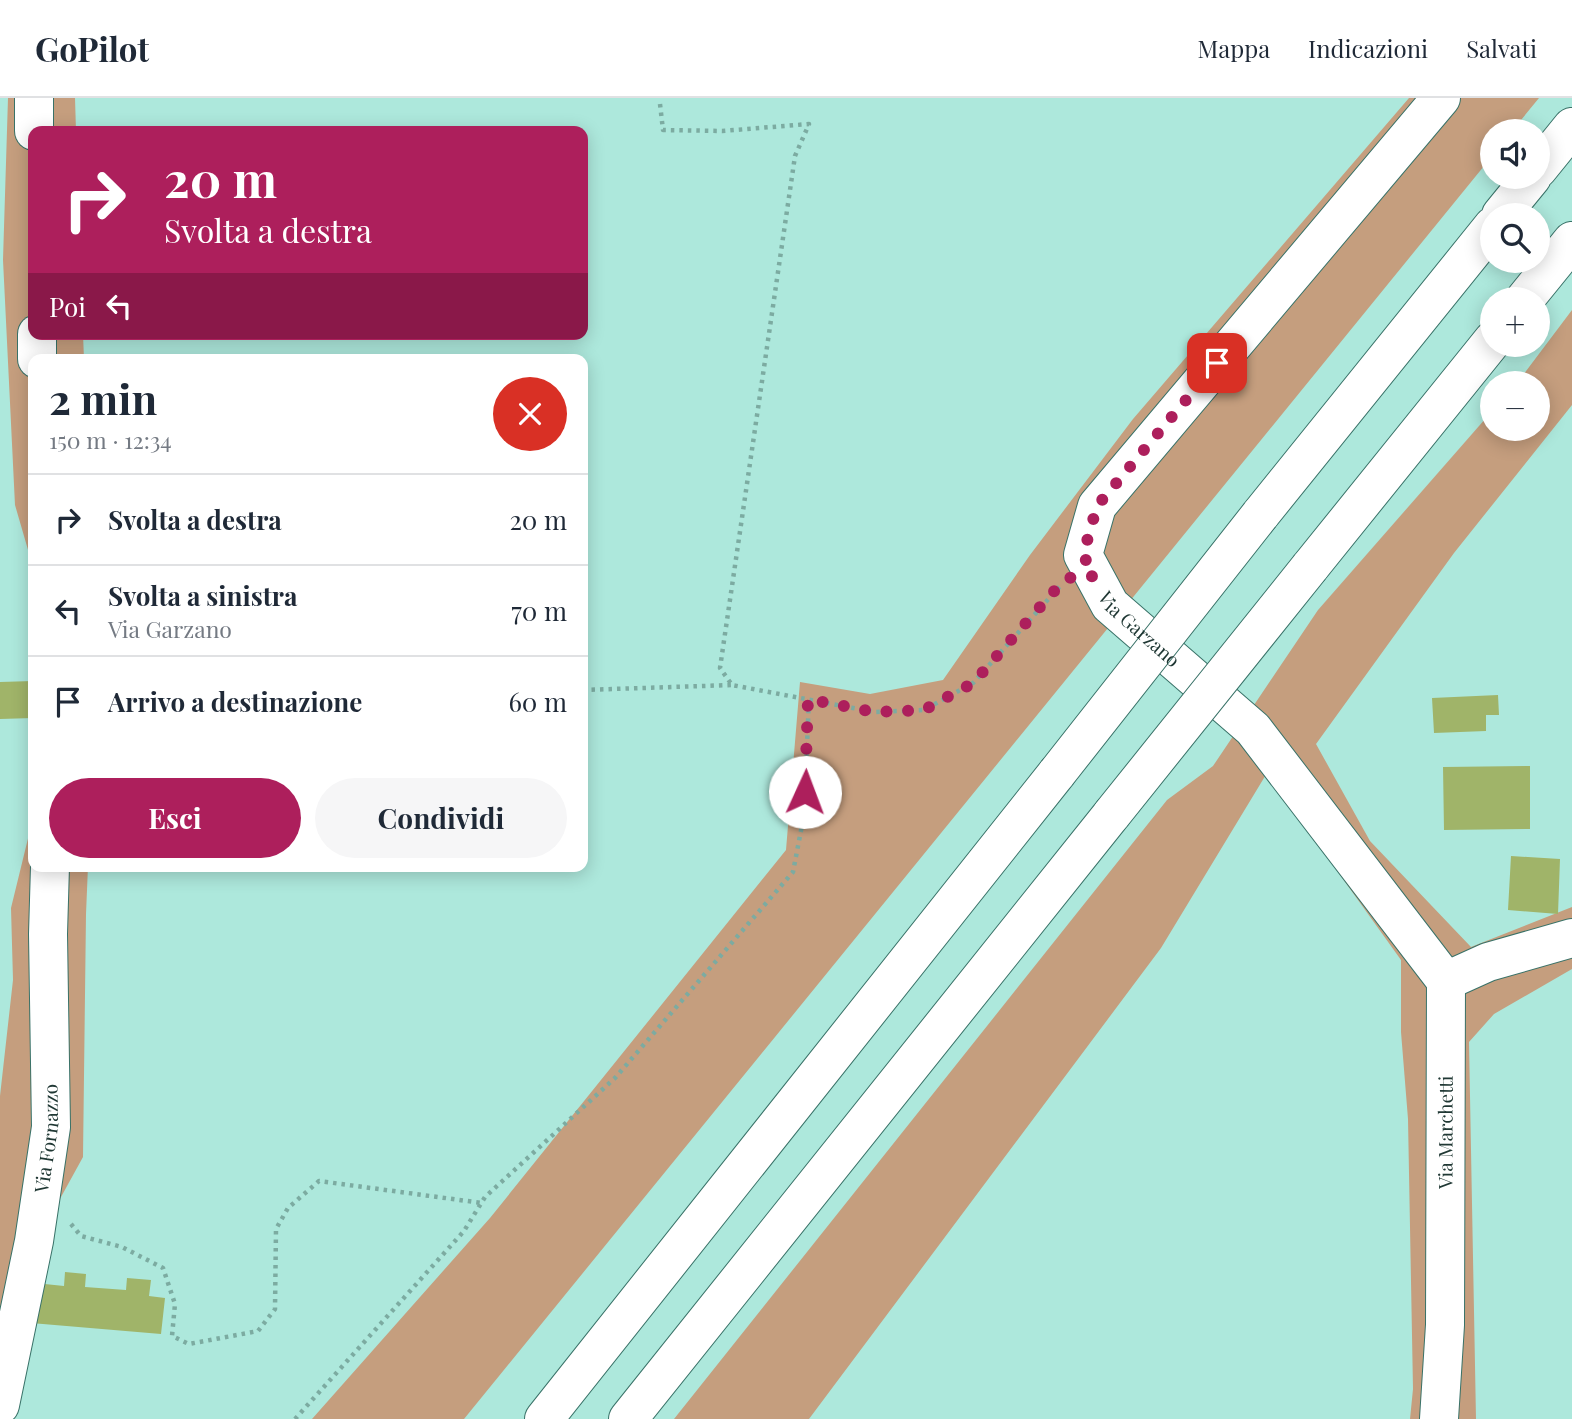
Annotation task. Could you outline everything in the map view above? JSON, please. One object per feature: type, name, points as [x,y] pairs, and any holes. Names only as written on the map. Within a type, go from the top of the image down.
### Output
[{"type":"main road","points":[[34,98],[34,126]]},
{"type":"main road","name":"Via Garzano","points":[[1441,98],[1097,506],[1083,555],[1110,605],[1253,729],[1446,981]]},
{"type":"main road","points":[[1550,154],[1572,127]]},
{"type":"main road","points":[[1511,203],[1522,189]]},
{"type":"main road","points":[[1535,287],[1572,241]]},
{"type":"main road","points":[[544,1419],[1260,515],[1480,242]]},
{"type":"main road","points":[[628,1419],[1480,356]]},
{"type":"main road","name":"Via Fornazzo","points":[[0,1405],[34,1241],[51,1127],[48,934],[50,872]]},
{"type":"main road","points":[[1446,981],[1488,962],[1572,937]]},
{"type":"main road","name":"Via Marchetti","points":[[1439,1419],[1445,1325],[1446,981]]},
{"type":"path","points":[[660,104],[663,130],[722,131],[809,124],[794,156],[720,668],[733,685]]},
{"type":"path","points":[[588,690],[733,685],[874,712],[924,710],[973,683],[1068,578],[1095,576]]},
{"type":"path","points":[[295,1419],[464,1230],[485,1197],[615,1078],[793,872],[804,814],[808,699]]},
{"type":"path","points":[[69,1220],[81,1236],[122,1247],[163,1268],[175,1304],[172,1336],[189,1344],[258,1331],[275,1309],[276,1229],[288,1208],[319,1181],[482,1203]]},
{"type":"shaded area","points":[[8,98],[75,98],[76,126],[28,126],[28,340],[83,340],[84,354],[28,354],[28,550],[15,505],[3,260]]},
{"type":"shaded area","points":[[1409,98],[1539,98],[1522,119],[1480,119],[1480,171],[464,1419],[312,1419],[490,1218],[786,850],[800,682],[870,694],[943,680],[1030,555],[1133,419]]},
{"type":"shaded area","points":[[1572,310],[1572,405],[1550,433],[1550,371],[1526,371],[1537,357],[1550,357],[1550,339]]},
{"type":"shaded area","points":[[1480,425],[1480,441],[1543,441],[1454,553],[1316,744],[1370,841],[1471,947],[1572,907],[1572,969],[1494,1014],[1469,1042],[1476,1419],[1410,1419],[1413,1389],[1408,1119],[1401,1032],[1401,960],[1267,773],[1161,948],[809,1419],[674,1419],[1167,800],[1213,766],[1318,610]]},
{"type":"shaded area","points":[[28,838],[28,872],[88,872],[83,1157],[0,1308],[0,1096],[13,980],[11,908]]},
{"type":"building","points":[[28,681],[28,718],[0,719],[0,682]]},
{"type":"building","points":[[1498,695],[1499,715],[1486,715],[1486,731],[1434,733],[1432,698]]},
{"type":"building","points":[[1530,766],[1530,829],[1444,830],[1443,767]]},
{"type":"building","points":[[1511,856],[1560,859],[1558,914],[1508,910]]},
{"type":"building","points":[[65,1272],[86,1274],[85,1287],[126,1290],[127,1278],[151,1280],[149,1296],[165,1298],[161,1334],[31,1323],[35,1283],[64,1286]]},
{"type":"route","points":[[805,792],[808,699],[874,712],[924,710],[973,683],[1068,578],[1095,576],[1083,555],[1097,506],[1217,363]]}]
